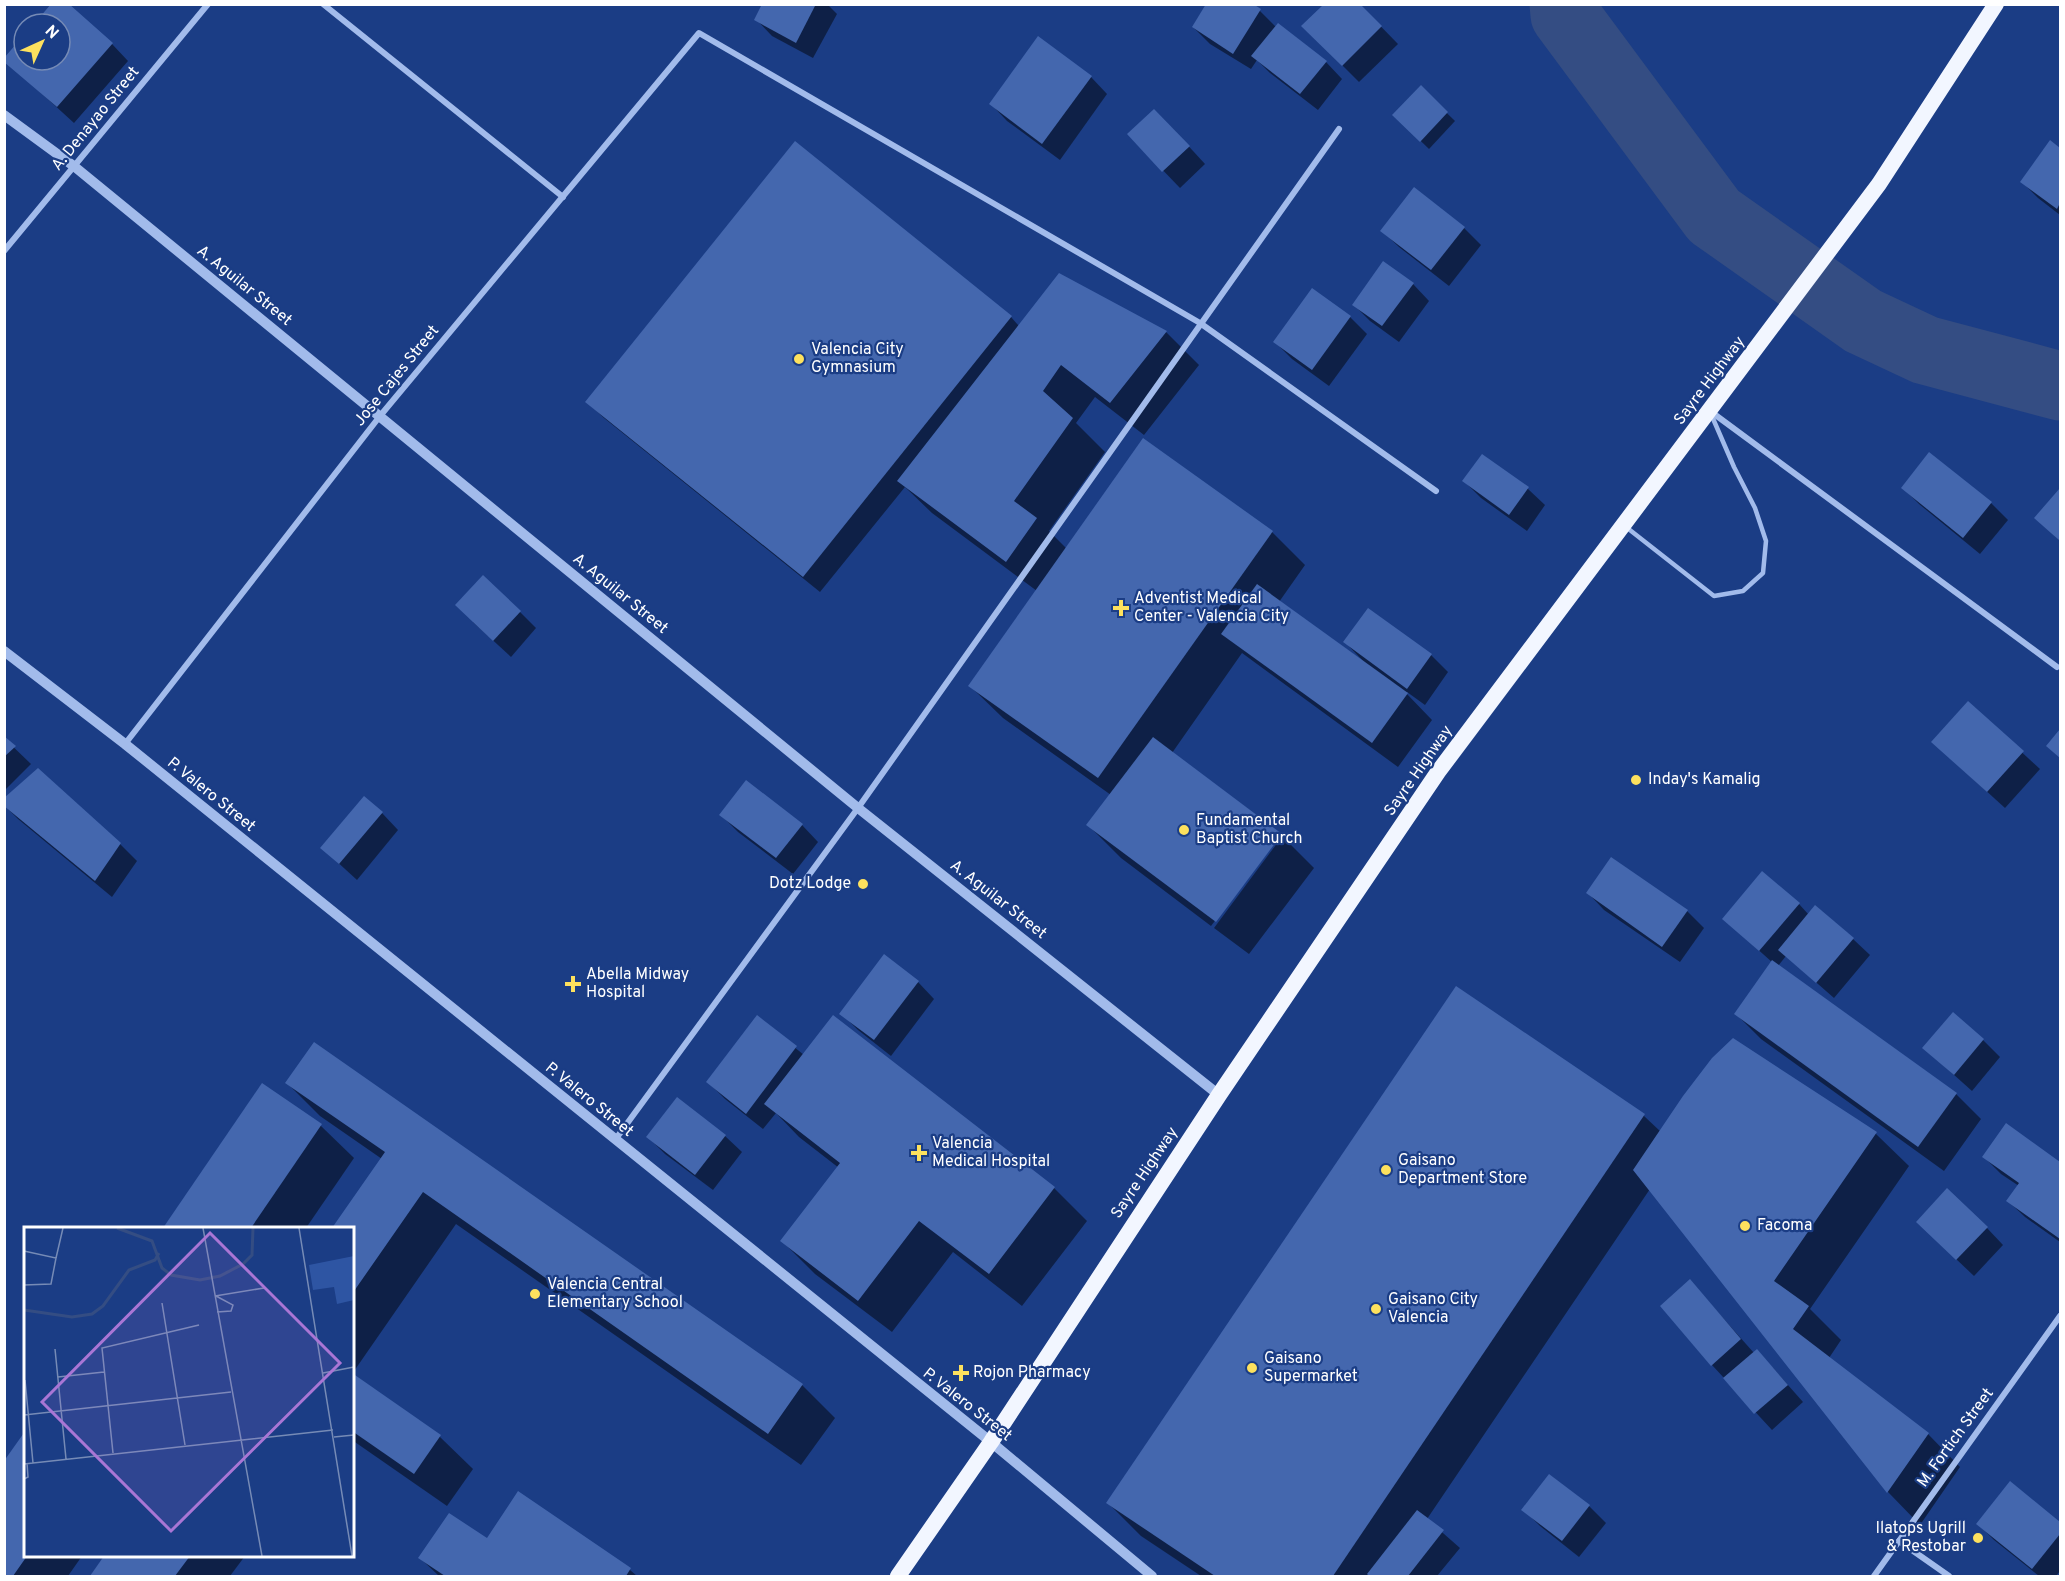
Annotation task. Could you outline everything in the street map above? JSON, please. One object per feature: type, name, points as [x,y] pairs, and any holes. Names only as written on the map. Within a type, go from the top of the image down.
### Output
[{"type":"highway","name":"Sayre Highway","points":[[898,1576],[991,1442],[1219,1095],[1438,772],[1879,184],[1996,4]]},
{"type":"street","name":"A. Denayao Street","points":[[4,251],[207,4]]},
{"type":"street","points":[[323,4],[563,197]]},
{"type":"street","name":"Jose Cajes Street","points":[[125,744],[380,416],[699,33],[1200,323]]},
{"type":"street","name":"A. Aguilar Street","points":[[4,115],[75,167],[858,808],[1219,1095]]},
{"type":"street","points":[[615,1140],[858,808],[1338,129]]},
{"type":"street","points":[[1200,323],[1436,492]]},
{"type":"street","points":[[1710,410],[2057,667]]},
{"type":"street","name":"P. Valero Street","points":[[4,651],[125,744],[991,1442],[1152,1576]]},
{"type":"street","name":"M. Fortich Street","points":[[1874,1576],[2061,1316]]},
{"type":"street","points":[[1899,1541],[1949,1576]]},
{"type":"lane","points":[[1624,525],[1714,596],[1743,591],[1763,573],[1766,541],[1755,508],[1734,467],[1710,410]]},
{"type":"building","points":[[51,4],[69,4],[113,43],[57,107],[16,72],[72,72],[72,12],[44,12]]},
{"type":"building","points":[[762,4],[816,4],[796,43],[754,20]]},
{"type":"building","points":[[1206,4],[1253,4],[1261,9],[1233,54],[1192,27]]},
{"type":"building","points":[[1323,5],[1361,5],[1382,26],[1342,66],[1301,26]]},
{"type":"building","points":[[1278,23],[1327,61],[1300,94],[1251,56]]},
{"type":"building","points":[[1038,36],[1092,76],[1042,144],[989,104]]},
{"type":"building","points":[[12,49],[12,69],[4,62],[4,58]]},
{"type":"building","points":[[1421,85],[1448,112],[1420,142],[1392,115]]},
{"type":"building","points":[[1154,109],[1190,146],[1162,172],[1127,134]]},
{"type":"building","points":[[2050,140],[2060,148],[2060,203],[2057,209],[2020,182]]},
{"type":"building","name":"Valencia City Gymnasium","points":[[795,141],[1012,316],[803,577],[585,402]]},
{"type":"building","points":[[1414,187],[1465,227],[1431,270],[1380,231]]},
{"type":"building","points":[[1383,261],[1414,283],[1382,326],[1352,305]]},
{"type":"building","points":[[1059,273],[1167,331],[1110,403],[1061,365],[1043,391],[1073,418],[1014,501],[1037,518],[1006,562],[897,481]]},
{"type":"building","points":[[1312,288],[1351,316],[1312,370],[1273,342]]},
{"type":"building","name":"Adventist Medical Center - Valencia City","points":[[1143,438],[1273,531],[1098,778],[968,686]]},
{"type":"building","points":[[1929,452],[1992,502],[1963,538],[1901,488]]},
{"type":"building","points":[[1482,454],[1529,487],[1509,515],[1462,481]]},
{"type":"building","points":[[2060,488],[2060,541],[2034,518]]},
{"type":"building","points":[[483,575],[521,611],[493,641],[455,605]]},
{"type":"building","points":[[1257,584],[1408,693],[1372,743],[1221,634]]},
{"type":"building","points":[[1368,608],[1432,654],[1407,689],[1343,642]]},
{"type":"building","points":[[1968,701],[2024,751],[1987,792],[1931,742]]},
{"type":"building","points":[[2060,729],[2060,758],[2046,746]]},
{"type":"building","points":[[4,736],[16,746],[4,757]]},
{"type":"building","name":"Fundamental Baptist Church","points":[[1153,737],[1282,834],[1216,922],[1086,825]]},
{"type":"building","points":[[38,768],[121,843],[95,881],[4,806],[4,798]]},
{"type":"building","points":[[746,780],[803,824],[776,858],[719,815]]},
{"type":"building","points":[[364,796],[383,812],[339,864],[320,848]]},
{"type":"building","points":[[1611,857],[1688,910],[1662,947],[1586,893]]},
{"type":"building","points":[[1762,871],[1800,903],[1759,951],[1722,919]]},
{"type":"building","points":[[1815,905],[1854,938],[1816,983],[1778,950]]},
{"type":"building","points":[[884,954],[919,981],[874,1040],[839,1014]]},
{"type":"building","points":[[1772,960],[1957,1093],[1918,1147],[1734,1014]]},
{"type":"building","name":"Gaisano City Valencia","points":[[1456,986],[1645,1114],[1333,1576],[1215,1576],[1106,1503]]},
{"type":"building","points":[[1953,1012],[1984,1039],[1954,1075],[1922,1048]]},
{"type":"building","points":[[757,1015],[797,1046],[746,1114],[706,1082]]},
{"type":"building","name":"Valencia Medical Hospital","points":[[833,1015],[1055,1187],[989,1274],[919,1221],[858,1301],[780,1241],[840,1163],[764,1104]]},
{"type":"building","name":"Facoma","points":[[1733,1038],[1877,1132],[1774,1281],[1809,1306],[1793,1329],[1929,1433],[1887,1493],[1633,1170],[1683,1096],[1712,1058]]},
{"type":"building","points":[[314,1042],[803,1384],[768,1434],[423,1192],[354,1291],[354,1227],[333,1227],[385,1152],[285,1083]]},
{"type":"building","points":[[262,1083],[322,1124],[252,1227],[164,1227]]},
{"type":"building","points":[[677,1097],[726,1135],[695,1175],[646,1137]]},
{"type":"building","points":[[2006,1123],[2060,1162],[2060,1239],[2006,1201],[2019,1183],[1982,1157]]},
{"type":"building","points":[[1947,1188],[1988,1227],[1956,1260],[1916,1222]]},
{"type":"building","points":[[1690,1279],[1741,1339],[1711,1366],[1660,1306]]},
{"type":"building","points":[[1757,1349],[1788,1385],[1754,1414],[1723,1378]]},
{"type":"building","points":[[354,1374],[441,1435],[414,1474],[354,1432]]},
{"type":"building","points":[[24,1433],[24,1557],[26,1557],[13,1576],[4,1576],[4,1461]]},
{"type":"building","points":[[1549,1474],[1590,1505],[1562,1541],[1521,1510]]},
{"type":"building","points":[[2010,1481],[2060,1522],[2060,1534],[2032,1569],[1976,1524]]},
{"type":"building","points":[[518,1491],[631,1568],[626,1576],[445,1576],[418,1558],[449,1513],[487,1538]]},
{"type":"building","points":[[1417,1510],[1444,1530],[1408,1576],[1369,1576],[1367,1574]]},
{"type":"building","points":[[103,1557],[189,1557],[175,1576],[90,1576]]},
{"type":"waterway","points":[[1564,4],[1565,15],[1714,216],[1863,321],[1925,350],[2060,386]]},
{"type":"place","name":"Valencia City Gymnasium","points":[[799,359]]},
{"type":"place","name":"Adventist Medical Center - Valencia City","points":[[1121,608]]},
{"type":"place","name":"Inday's Kamalig","points":[[1636,780]]},
{"type":"place","name":"Fundamental Baptist Church","points":[[1184,830]]},
{"type":"place","name":"Dotz Lodge","points":[[863,884]]},
{"type":"place","name":"Abella Midway Hospital","points":[[573,984]]},
{"type":"place","name":"Valencia Medical Hospital","points":[[919,1153]]},
{"type":"place","name":"Gaisano Department Store","points":[[1386,1170]]},
{"type":"place","name":"Facoma","points":[[1745,1226]]},
{"type":"place","name":"Valencia Central Elementary School","points":[[535,1294]]},
{"type":"place","name":"Gaisano City Valencia","points":[[1376,1309]]},
{"type":"place","name":"Gaisano Supermarket","points":[[1252,1368]]},
{"type":"place","name":"Rojon Pharmacy","points":[[961,1373]]},
{"type":"place","name":"Ilatops Ugrill & Restobar","points":[[1978,1538]]}]
